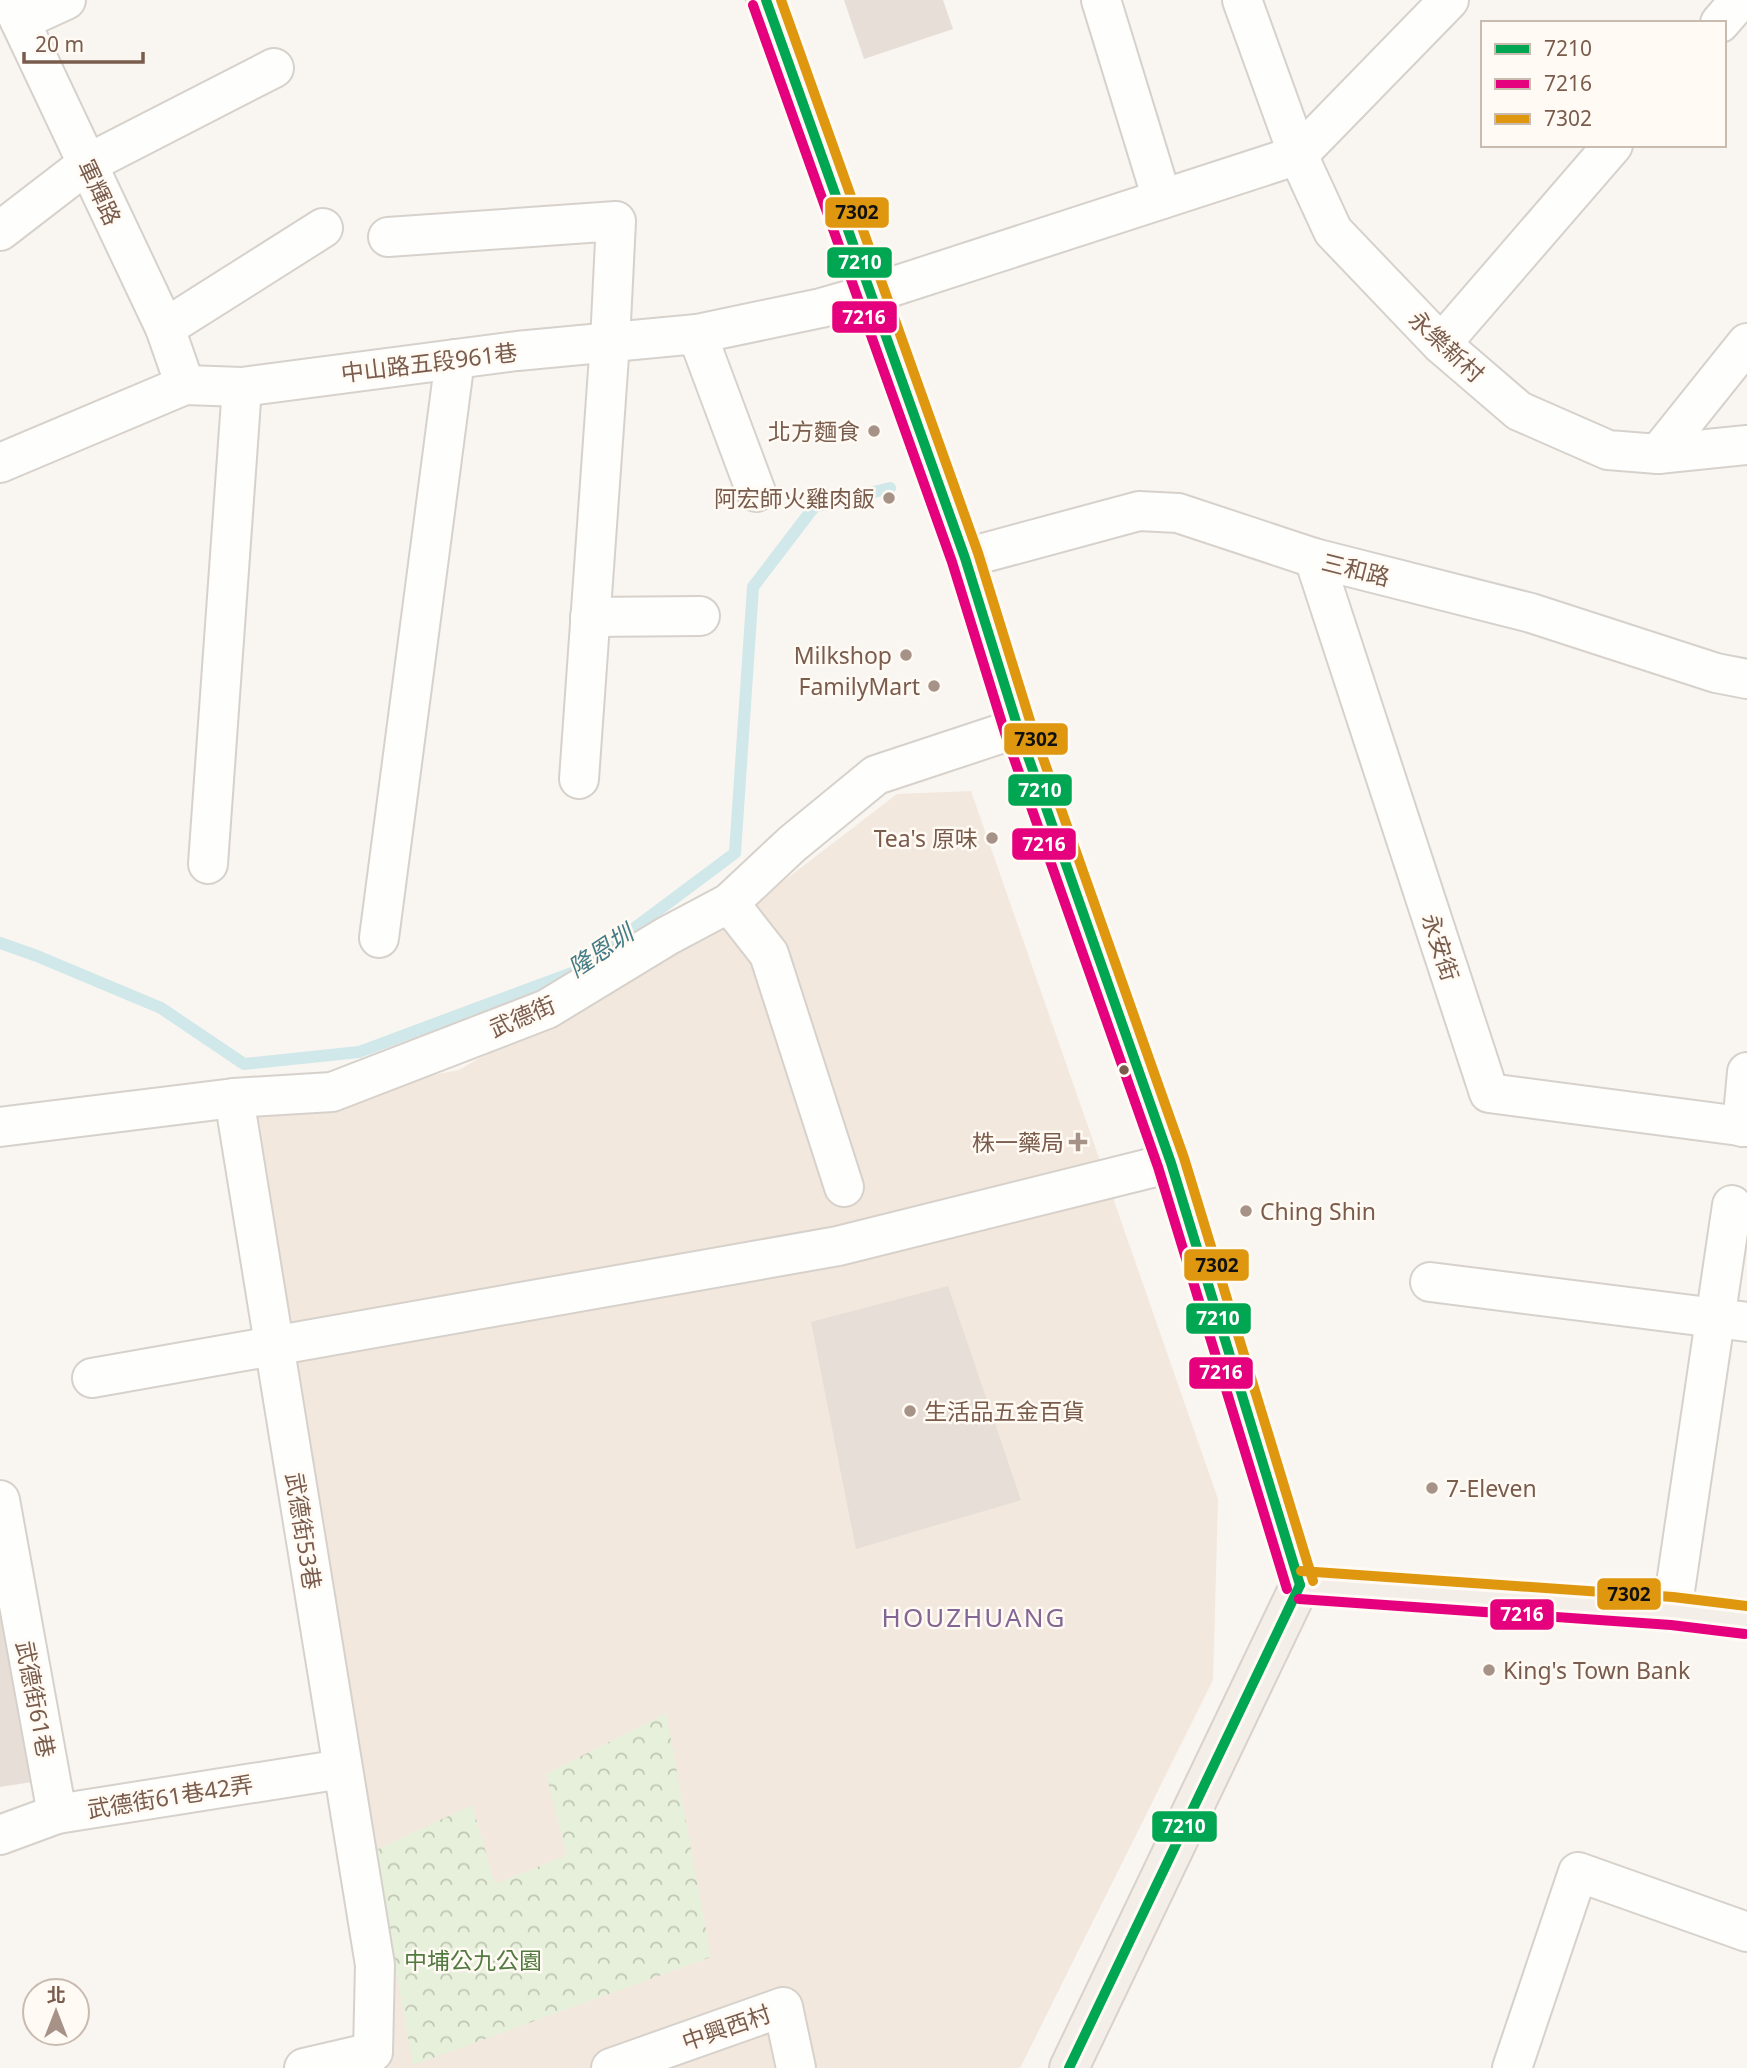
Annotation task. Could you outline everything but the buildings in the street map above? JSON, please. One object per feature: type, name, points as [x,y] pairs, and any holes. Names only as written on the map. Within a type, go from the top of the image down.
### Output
[{"type":"main road","points":[[766,0],[965,558],[1018,728],[1171,1163],[1300,1585],[1069,2068]]},
{"type":"main road","points":[[1300,1585],[1672,1611],[1747,1620]]},
{"type":"street","points":[[15,10],[66,0]]},
{"type":"street","points":[[1101,0],[1162,199]]},
{"type":"street","name":"永樂新村","points":[[1242,0],[1298,156],[1333,231],[1441,344],[1519,411],[1608,450],[1658,454],[1747,444]]},
{"type":"street","points":[[870,294],[1298,156],[1449,0]]},
{"type":"street","name":"軍輝路","points":[[15,10],[165,328],[185,386]]},
{"type":"street","points":[[0,231],[87,164],[274,68]]},
{"type":"street","points":[[1441,344],[1612,147]]},
{"type":"street","points":[[388,237],[616,221],[579,779]]},
{"type":"street","points":[[165,328],[323,228]]},
{"type":"street","name":"中山路五段961巷","points":[[0,463],[185,386],[242,387],[455,359],[697,334],[821,308],[870,294]]},
{"type":"street","points":[[697,334],[756,492]]},
{"type":"street","points":[[1658,454],[1747,342]]},
{"type":"street","points":[[379,939],[455,359]]},
{"type":"street","points":[[208,864],[242,387]]},
{"type":"street","name":"三和路","points":[[965,558],[1139,511],[1178,513],[1314,558],[1531,614],[1716,673],[1747,679]]},
{"type":"street","name":"永安街","points":[[1314,558],[1489,1093],[1745,1127]]},
{"type":"street","points":[[590,617],[700,616]]},
{"type":"street","name":"武德街","points":[[0,1127],[234,1098],[332,1093],[547,1009],[667,936],[729,903],[792,844],[876,775],[1018,728]]},
{"type":"street","points":[[729,903],[769,954],[844,1187]]},
{"type":"street","points":[[1745,1127],[1747,1072]]},
{"type":"street","name":"武德街53巷","points":[[234,1098],[374,1965],[373,2052],[304,2068]]},
{"type":"street","points":[[92,1378],[838,1246],[1171,1163]]},
{"type":"street","points":[[1672,1611],[1731,1320],[1732,1205]]},
{"type":"street","points":[[1430,1282],[1731,1320]]},
{"type":"street","name":"武德街61巷","points":[[0,1500],[3,1542],[57,1815]]},
{"type":"street","name":"武德街61巷42弄","points":[[0,1835],[57,1815],[342,1769]]},
{"type":"street","points":[[1512,2068],[1578,1872],[1747,1932]]},
{"type":"street","name":"中興西村","points":[[611,2068],[783,2007],[796,2068]]},
{"type":"shaded area","points":[[971,791],[1218,1499],[1213,1680],[1020,2068],[382,2068],[254,1109],[459,1070],[781,883],[897,794]]},
{"type":"green space","name":"中埔公九公園","points":[[666,1713],[711,1957],[413,2065],[374,1851],[472,1805],[495,1884],[567,1855],[546,1774]]},
{"type":"waterway","name":"隆恩圳","points":[[0,943],[161,1008],[244,1064],[359,1052],[577,971],[735,853],[753,587],[814,507],[890,488]]},
{"type":"transit line","name":"7210","points":[[766,0],[965,558],[1018,728],[1171,1163],[1300,1585]]},
{"type":"transit line","name":"7302","points":[[781,0],[978,553],[1031,724],[1184,1158],[1313,1581]]},
{"type":"transit line","name":"7216","points":[[753,5],[952,562],[1005,733],[1158,1167],[1287,1589]]},
{"type":"transit line","name":"7302","points":[[1301,1571],[1673,1597],[1747,1606]]},
{"type":"transit line","name":"7210","points":[[1069,2068],[1300,1585]]},
{"type":"transit line","name":"7216","points":[[1299,1599],[1671,1625],[1745,1634]]},
{"type":"place","name":"北方麵食","points":[[874,431]]},
{"type":"place","name":"阿宏師火雞肉飯","points":[[889,498]]},
{"type":"place","name":"Milkshop","points":[[906,655]]},
{"type":"place","name":"FamilyMart","points":[[934,686]]},
{"type":"place","name":"Tea's 原味","points":[[992,838]]},
{"type":"place","name":"株一藥局","points":[[1078,1142]]},
{"type":"place","name":"Ching Shin","points":[[1246,1211]]},
{"type":"place","name":"生活品五金百貨","points":[[910,1411]]},
{"type":"place","name":"7-Eleven","points":[[1432,1488]]},
{"type":"place","name":"King's Town Bank","points":[[1489,1670]]},
{"type":"district","name":"HOUZHUANG","points":[[974,1617]]}]
